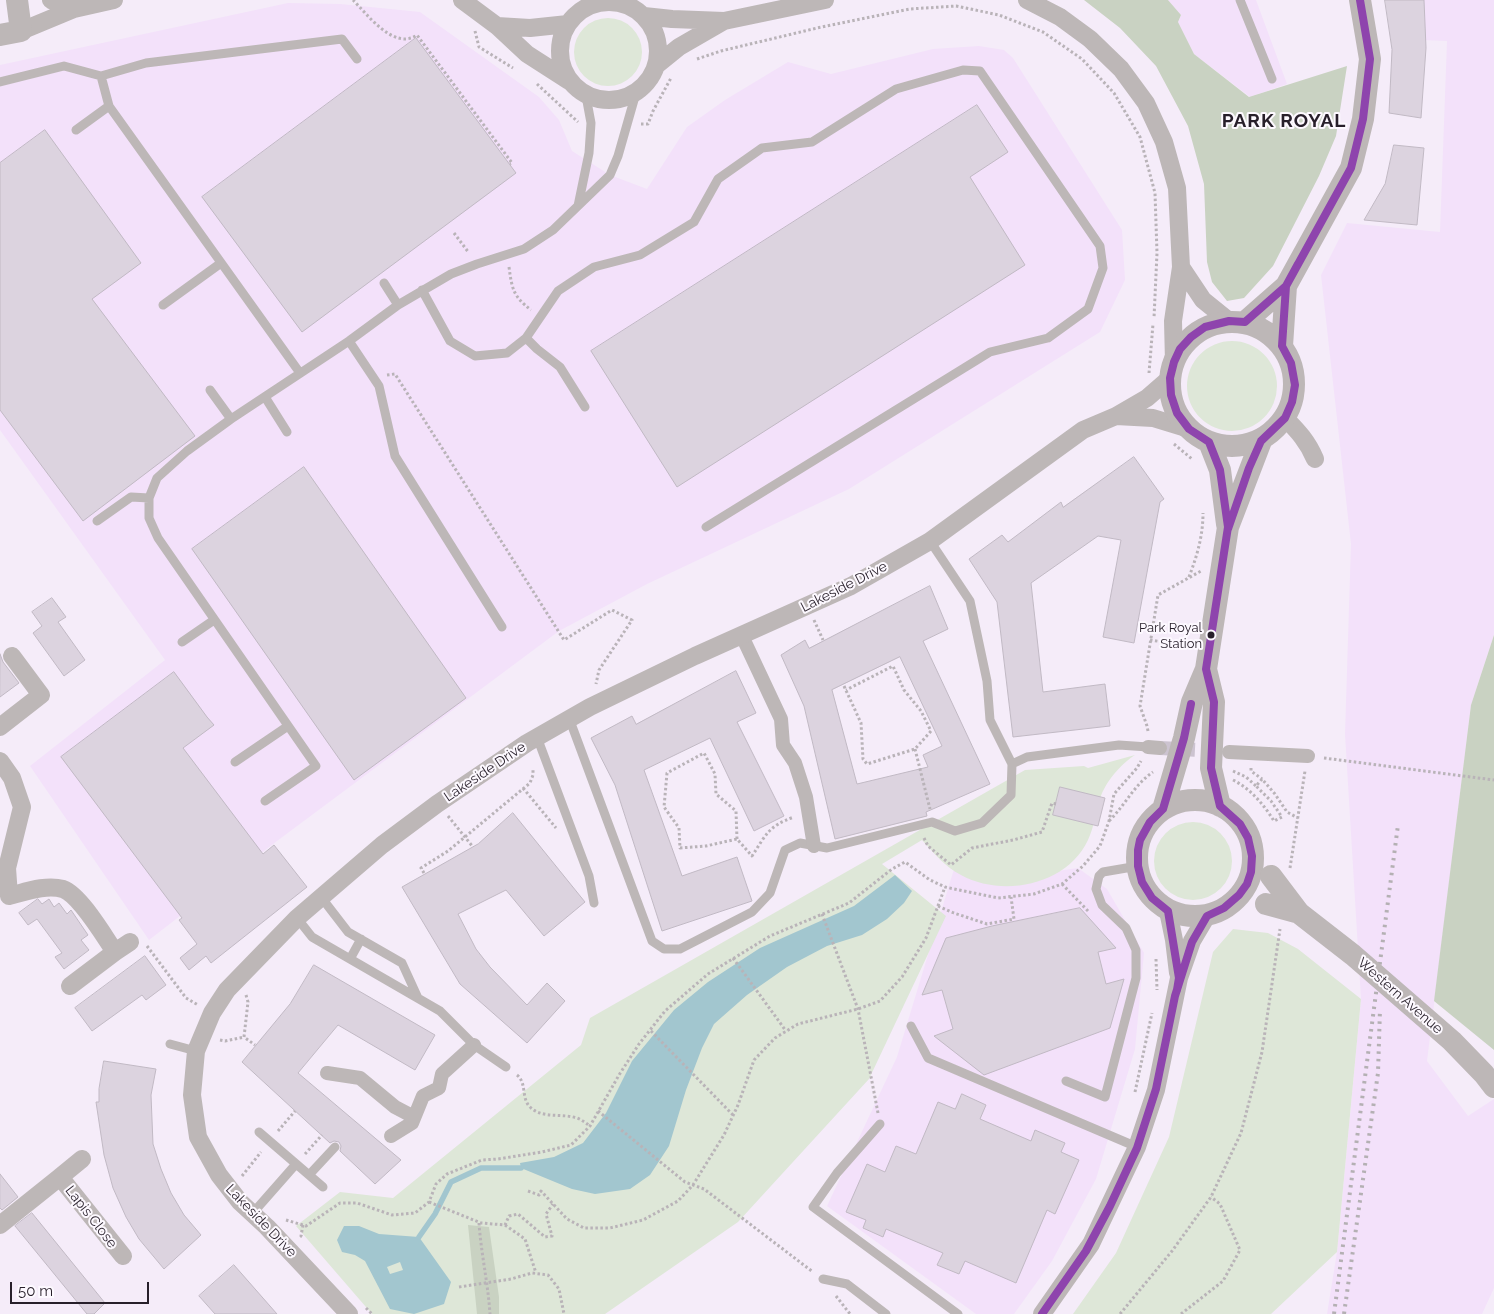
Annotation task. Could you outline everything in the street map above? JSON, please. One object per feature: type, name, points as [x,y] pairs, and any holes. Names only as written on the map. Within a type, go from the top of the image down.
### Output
[{"type":"street","points":[[10,33],[17,0]]},
{"type":"street","points":[[51,0],[74,9]]},
{"type":"street","points":[[10,33],[74,9],[114,0]]},
{"type":"street","points":[[462,0],[497,26],[527,54],[570,82],[586,96],[604,101],[617,101],[636,93],[650,80],[658,64],[679,47],[724,21]]},
{"type":"street","points":[[497,26],[530,28],[578,12],[593,4],[608,2],[621,3],[672,19],[724,21],[825,0]]},
{"type":"street","points":[[1027,0],[1060,17],[1090,39],[1122,69],[1146,103],[1164,142],[1177,188],[1181,267],[1164,372],[1177,413],[1189,428],[1210,442],[1233,446],[1261,441],[1284,418],[1292,402],[1295,386],[1291,363],[1282,346],[1265,330],[1237,322],[1203,300],[1181,267]]},
{"type":"street","points":[[1164,372],[1180,349],[1191,337],[1205,327],[1237,322],[1286,286],[1351,168],[1363,119],[1370,59],[1360,0]]},
{"type":"street","points":[[635,8],[653,29],[658,44],[658,64]]},
{"type":"street","points":[[570,82],[561,63],[560,44],[578,12]]},
{"type":"street","points":[[1282,346],[1286,286]]},
{"type":"street","name":"Lakeside Drive","points":[[348,1314],[268,1228],[240,1202],[219,1175],[198,1136],[192,1095],[196,1051],[212,1013],[226,990],[296,918],[382,845],[437,804],[532,740],[590,707],[695,656],[851,586],[930,541],[1083,430],[1116,416],[1147,398],[1164,372]]},
{"type":"street","name":"Lakeside Drive","points":[[1116,416],[1153,418],[1189,428]]},
{"type":"street","points":[[1284,418],[1299,431],[1310,447],[1315,460]]},
{"type":"street","points":[[1163,809],[1184,738],[1192,702],[1206,669],[1228,527],[1261,441]]},
{"type":"street","points":[[1210,442],[1220,470],[1228,527]]},
{"type":"street","points":[[742,636],[781,719],[783,745],[795,763],[806,797],[814,846]]},
{"type":"street","points":[[0,727],[41,695],[12,656]]},
{"type":"street","points":[[1206,669],[1214,702],[1211,768],[1220,806]]},
{"type":"street","points":[[1229,752],[1308,756]]},
{"type":"street","points":[[0,761],[12,778],[22,807],[8,868],[5,899],[39,888],[63,889],[83,905],[115,952]]},
{"type":"street","points":[[1193,800],[1206,801],[1231,812],[1244,828],[1251,846],[1252,866],[1249,879],[1241,893],[1232,902],[1208,914],[1187,916],[1168,911],[1152,898],[1142,882],[1138,866],[1138,850],[1140,840],[1150,822],[1163,809],[1181,802],[1193,800]]},
{"type":"street","name":"Western Avenue","points":[[1251,846],[1280,872],[1290,918]]},
{"type":"street","name":"Western Avenue","points":[[1232,902],[1266,904],[1353,955],[1452,1041],[1494,1087]]},
{"type":"street","points":[[1168,911],[1179,978]]},
{"type":"street","points":[[1042,1314],[1091,1244],[1137,1147],[1156,1090],[1179,978],[1192,941],[1208,914]]},
{"type":"street","points":[[70,986],[130,942]]},
{"type":"street","points":[[391,1136],[412,1122],[423,1096],[439,1088],[442,1074],[474,1045]]},
{"type":"street","points":[[327,1073],[360,1078],[395,1107],[414,1117]]},
{"type":"street","name":"Lapis Close","points":[[0,1225],[82,1159]]},
{"type":"street","name":"Lapis Close","points":[[60,1177],[123,1256]]},
{"type":"lane","points":[[1240,0],[1272,79]]},
{"type":"lane","points":[[0,82],[64,66],[101,76],[146,63],[342,39],[357,59]]},
{"type":"lane","points":[[422,290],[450,341],[475,356],[507,353],[526,338],[558,291],[594,267],[640,255],[694,222],[718,179],[762,148],[812,142],[896,89],[963,70],[980,71],[1100,246],[1102,268],[1088,308],[1048,338],[990,352],[706,527]]},
{"type":"lane","points":[[101,76],[109,106],[300,373]]},
{"type":"lane","points":[[265,801],[316,766],[158,538],[149,518],[149,498],[158,478],[187,451],[231,419],[349,341],[398,305],[450,274],[524,249],[553,230],[610,176],[618,156],[636,93]]},
{"type":"lane","points":[[578,206],[589,153],[590,122],[586,96]]},
{"type":"lane","points":[[76,130],[109,106]]},
{"type":"lane","points":[[163,305],[221,263]]},
{"type":"lane","points":[[384,284],[398,305]]},
{"type":"lane","points":[[526,338],[537,350],[560,367],[585,407]]},
{"type":"lane","points":[[349,341],[379,386],[395,456],[502,627]]},
{"type":"lane","points":[[210,390],[231,419]]},
{"type":"lane","points":[[265,398],[287,432]]},
{"type":"lane","points":[[97,521],[131,496],[149,498]]},
{"type":"lane","points":[[569,718],[652,941],[664,949],[680,949],[752,912],[770,893],[785,850],[800,844],[827,848],[932,822],[955,831],[982,823],[1011,796],[1012,764],[990,720],[987,681],[970,601],[930,541]]},
{"type":"lane","points":[[182,642],[214,620]]},
{"type":"lane","points":[[235,762],[288,726]]},
{"type":"lane","points":[[532,740],[588,876],[594,903]]},
{"type":"lane","points":[[1012,764],[1027,757],[1119,745],[1154,748]]},
{"type":"lane","points":[[1066,1081],[1105,1097],[1136,978],[1136,950],[1126,928],[1102,904],[1096,889],[1099,876],[1103,872],[1138,866]]},
{"type":"lane","points":[[321,897],[348,932],[402,963],[418,999]]},
{"type":"lane","points":[[296,918],[312,937],[440,1012],[474,1045],[506,1067]]},
{"type":"lane","points":[[350,959],[361,939]]},
{"type":"lane","points":[[911,1026],[928,1058],[1137,1147]]},
{"type":"lane","points":[[170,1044],[196,1051]]},
{"type":"lane","points":[[880,1124],[837,1173],[813,1207],[958,1314]]},
{"type":"lane","points":[[259,1132],[323,1187]]},
{"type":"lane","points":[[310,1175],[335,1147]]},
{"type":"lane","points":[[252,1214],[296,1164]]},
{"type":"lane","points":[[823,1279],[846,1284],[886,1314]]},
{"type":"path","points":[[353,0],[382,30],[392,36],[406,38],[417,35],[512,163],[510,164]]},
{"type":"path","points":[[694,60],[721,51],[817,28],[920,8],[956,6],[999,15],[1051,37],[1082,59],[1114,93],[1140,136],[1156,201],[1157,253],[1153,337],[1164,372]]},
{"type":"path","points":[[648,124],[673,74]]},
{"type":"path","points":[[454,233],[477,264]]},
{"type":"path","points":[[507,254],[512,286],[518,300],[540,318]]},
{"type":"path","points":[[372,375],[395,374],[564,640],[612,610],[632,620],[599,670],[590,707]]},
{"type":"path","points":[[1170,441],[1192,458],[1196,465]]},
{"type":"path","points":[[1189,578],[1203,531],[1204,506]]},
{"type":"path","points":[[1150,640],[1176,644]]},
{"type":"path","points":[[893,666],[904,690],[921,710],[931,732],[916,749],[867,764],[863,759],[861,723],[845,688],[893,666]]},
{"type":"path","points":[[424,873],[421,868],[448,851],[530,783],[534,768],[532,740]]},
{"type":"path","points":[[916,749],[932,822]]},
{"type":"path","points":[[737,839],[706,846],[680,848],[679,828],[664,807],[667,773],[704,753],[715,774],[716,794],[736,811],[737,839],[752,856],[769,830],[779,823],[808,812]]},
{"type":"path","points":[[1280,872],[1298,818],[1308,756],[1494,780]]},
{"type":"path","points":[[1226,767],[1246,777],[1256,786],[1271,800],[1282,818],[1274,821],[1255,796],[1243,785],[1228,777]]},
{"type":"path","points":[[1109,821],[1121,809],[1141,780],[1155,771]]},
{"type":"path","points":[[1251,771],[1262,779],[1276,794],[1287,812],[1298,818]]},
{"type":"path","points":[[1256,786],[1262,779]]},
{"type":"path","points":[[523,788],[556,829]]},
{"type":"path","points":[[918,826],[928,846],[951,865],[972,848],[1042,832],[1052,803],[1056,804]]},
{"type":"path","points":[[437,804],[473,847]]},
{"type":"path","points":[[281,1219],[306,1226],[340,1203],[357,1203],[392,1215],[415,1213],[429,1202],[436,1184],[447,1174],[482,1160],[533,1154],[571,1145],[590,1126],[639,1044],[652,1032],[674,1003],[708,974],[734,960],[770,936],[823,916],[849,903],[892,869],[906,862],[930,880],[944,887],[998,898]]},
{"type":"path","points":[[528,1191],[539,1195],[541,1191],[567,1219],[584,1228],[610,1228],[643,1220],[678,1201],[693,1185],[724,1135],[754,1060],[775,1038],[798,1024],[858,1009],[880,1001],[902,977],[926,938],[944,887]]},
{"type":"path","points":[[938,906],[987,924],[1014,919],[1010,897]]},
{"type":"path","points":[[823,916],[858,1009],[880,1124]]},
{"type":"path","points":[[1120,1314],[1172,1251],[1210,1197],[1241,1132],[1262,1052],[1290,918]]},
{"type":"path","points":[[130,942],[139,935],[186,998],[212,1013]]},
{"type":"path","points":[[1155,996],[1157,987],[1156,953]]},
{"type":"path","points":[[734,960],[786,1031]]},
{"type":"path","points":[[241,975],[248,1002],[244,1037]]},
{"type":"path","points":[[1134,1096],[1154,1005]]},
{"type":"path","points":[[652,1032],[733,1115]]},
{"type":"path","points":[[234,1040],[244,1037]]},
{"type":"path","points":[[244,1037],[255,1045]]},
{"type":"path","points":[[506,1067],[520,1077],[525,1100],[530,1107],[539,1112],[577,1118],[590,1126]]},
{"type":"path","points":[[599,1112],[685,1182],[704,1189],[823,1279]]},
{"type":"path","points":[[296,1164],[322,1135]]},
{"type":"path","points":[[1181,1314],[1223,1281],[1240,1250],[1220,1204],[1210,1197]]},
{"type":"path","points":[[429,1202],[479,1223],[505,1225],[525,1239],[536,1273]]},
{"type":"path","points":[[505,1225],[509,1216],[518,1214],[545,1237],[552,1236],[546,1214],[553,1204]]},
{"type":"path","points":[[479,1223],[480,1240],[488,1283],[490,1314]]},
{"type":"path","points":[[459,1288],[536,1273],[548,1276],[559,1289],[564,1314]]},
{"type":"shaded area","points":[[1168,0],[1256,0],[1287,84],[1250,97],[1194,54],[1178,22],[1181,15]]},
{"type":"shaded area","points":[[1394,0],[1494,0],[1494,635],[1471,705],[1427,1061],[1468,1116],[1494,1099],[1494,1288],[1482,1314],[1327,1314],[1337,1252],[1361,999],[1345,734],[1351,544],[1321,275],[1347,223],[1440,232],[1447,41],[1399,39]]},
{"type":"shaded area","points":[[288,3],[340,4],[420,12],[539,97],[559,120],[572,151],[610,175],[647,189],[687,127],[725,100],[788,62],[831,74],[933,49],[979,46],[1004,50],[1013,58],[1122,230],[1125,280],[1100,332],[849,489],[647,584],[559,631],[277,841],[149,940],[30,766],[165,660],[0,430],[0,65]]},
{"type":"shaded area","points":[[1078,868],[1107,889],[1144,953],[1135,1049],[1096,1179],[1052,1261],[1014,1314],[976,1314],[827,1206],[897,1057],[954,869],[996,880]]},
{"type":"green space","points":[[1084,0],[1168,0],[1181,15],[1178,22],[1194,54],[1249,97],[1347,66],[1336,136],[1319,176],[1273,266],[1244,298],[1227,301],[1212,282],[1207,262],[1204,184],[1188,126],[1156,66],[1120,28]]},
{"type":"green space","points":[[608,18],[621,21],[632,28],[639,39],[642,52],[639,65],[632,76],[621,83],[608,86],[595,83],[584,76],[577,65],[574,52],[577,39],[584,28],[595,21]]},
{"type":"green space","points":[[1232,341],[1249,345],[1264,354],[1273,369],[1277,386],[1273,403],[1264,418],[1249,427],[1232,431],[1215,427],[1200,418],[1191,403],[1187,386],[1191,369],[1200,354],[1215,345]]},
{"type":"green space","points":[[1494,635],[1494,1050],[1434,1001],[1471,705]]},
{"type":"green space","points":[[1135,755],[1119,768],[1102,793],[1090,835],[1078,855],[1065,868],[1050,877],[1014,886],[996,886],[978,882],[950,868],[922,840],[882,864],[946,916],[869,1079],[738,1222],[605,1314],[372,1314],[296,1226],[340,1192],[393,1198],[581,1045],[590,1018],[1025,770],[1084,766],[1088,768]]},
{"type":"green space","points":[[1193,822],[1208,825],[1225,839],[1229,846],[1232,861],[1229,876],[1215,893],[1208,897],[1193,900],[1178,897],[1161,883],[1157,876],[1154,861],[1157,846],[1171,829],[1178,825]]},
{"type":"green space","points":[[1233,929],[1268,933],[1298,949],[1361,999],[1337,1252],[1271,1314],[1073,1314],[1116,1253],[1169,1137],[1213,952]]},
{"type":"green space","points":[[468,1225],[489,1227],[499,1297],[499,1314],[477,1314]]},
{"type":"water","points":[[895,875],[912,891],[904,903],[887,919],[862,935],[827,946],[787,967],[747,995],[714,1024],[702,1048],[686,1090],[669,1146],[650,1175],[630,1189],[595,1194],[572,1189],[521,1168],[520,1163],[554,1157],[583,1143],[606,1113],[632,1061],[674,1010],[708,982],[760,948],[854,906]]},
{"type":"water","points":[[344,1226],[359,1226],[379,1234],[419,1237],[451,1282],[444,1304],[414,1314],[390,1309],[365,1261],[355,1255],[342,1252],[337,1240]],"holes":[[[400,1262],[403,1270],[390,1274],[387,1267]]]},
{"type":"building","points":[[1385,0],[1424,0],[1426,48],[1421,118],[1389,113],[1392,50]]},
{"type":"building","points":[[416,38],[516,173],[302,332],[202,197]]},
{"type":"building","points":[[977,105],[1008,152],[970,177],[1025,265],[677,487],[591,351]]},
{"type":"building","points":[[45,130],[141,263],[92,299],[195,436],[83,521],[0,410],[0,163]]},
{"type":"building","points":[[1394,145],[1424,148],[1417,225],[1364,220],[1385,184]]},
{"type":"building","points":[[1134,457],[1164,499],[1160,502],[1134,643],[1103,637],[1121,540],[1098,536],[1031,583],[1043,692],[1105,684],[1110,726],[1013,737],[997,602],[969,559],[1002,535],[1008,542],[1061,502],[1063,507]]},
{"type":"building","points":[[304,467],[466,698],[354,780],[192,549]]},
{"type":"building","points":[[930,586],[948,629],[923,641],[990,784],[926,812],[927,816],[835,839],[804,706],[781,655],[805,640],[809,648]],"holes":[[[900,657],[942,746],[923,755],[928,767],[857,784],[832,690]]]},
{"type":"building","points":[[52,598],[66,617],[58,622],[85,660],[64,676],[33,633],[42,626],[32,612]]},
{"type":"building","points":[[0,654],[3,662],[19,683],[0,697]]},
{"type":"building","points":[[736,671],[756,713],[737,722],[784,816],[754,831],[710,738],[644,770],[682,876],[737,857],[752,901],[662,931],[615,785],[591,738],[632,716],[636,724]]},
{"type":"building","points":[[174,672],[214,725],[183,748],[263,854],[274,845],[307,887],[211,963],[206,956],[189,970],[180,958],[197,944],[179,920],[182,918],[61,757]]},
{"type":"building","points":[[1060,787],[1105,798],[1098,826],[1053,815]]},
{"type":"building","points":[[513,813],[585,902],[544,936],[506,890],[458,914],[476,949],[490,967],[527,1005],[547,983],[565,1001],[527,1043],[460,984],[402,887],[478,844]]},
{"type":"building","points":[[38,899],[42,904],[49,899],[54,907],[59,903],[67,914],[71,910],[88,935],[81,940],[89,950],[64,969],[55,957],[62,953],[37,919],[28,925],[19,913]]},
{"type":"building","points":[[1080,908],[1116,948],[1098,952],[1106,984],[1124,979],[1110,1028],[984,1075],[934,1036],[953,1029],[942,990],[922,995],[946,938],[992,926]]},
{"type":"building","points":[[145,956],[166,985],[146,1000],[142,995],[92,1031],[75,1008]]},
{"type":"building","points":[[314,965],[435,1035],[415,1070],[338,1025],[298,1073],[401,1160],[375,1184],[340,1151],[341,1146],[339,1142],[334,1141],[330,1143],[242,1062],[290,1004]]},
{"type":"building","points":[[104,1061],[156,1069],[151,1095],[153,1144],[171,1193],[184,1215],[201,1235],[164,1269],[139,1239],[126,1217],[113,1188],[104,1155],[96,1102],[99,1102],[99,1089]]},
{"type":"building","points":[[962,1094],[986,1105],[980,1119],[1031,1141],[1035,1130],[1065,1143],[1061,1152],[1079,1160],[1055,1214],[1047,1210],[1016,1283],[965,1261],[959,1274],[937,1265],[943,1253],[886,1229],[883,1237],[863,1228],[866,1220],[846,1212],[867,1164],[885,1172],[896,1146],[916,1154],[938,1102],[955,1109]]},
{"type":"building","points":[[0,1174],[18,1197],[2,1210],[0,1208]]},
{"type":"building","points":[[32,1213],[105,1303],[94,1314],[87,1314],[15,1226]]},
{"type":"building","points":[[234,1265],[277,1314],[215,1314],[199,1296]]},
{"type":"waterway","points":[[419,1237],[435,1214],[451,1182],[481,1168],[521,1168]]},
{"type":"tunnel","points":[[1160,748],[1219,751]]},
{"type":"railway","points":[[1334,1314],[1398,825]]},
{"type":"railway","points":[[1344,1314],[1378,1073],[1380,1009]]},
{"type":"transit line","points":[[1042,1314],[1086,1251],[1110,1206],[1137,1148],[1156,1089],[1175,996],[1192,942],[1207,916],[1224,908],[1239,895],[1247,884],[1251,872],[1252,856],[1248,838],[1240,824],[1220,806],[1211,768],[1214,702],[1206,669],[1228,527],[1220,470],[1209,442],[1189,429],[1177,413],[1171,395],[1170,378],[1180,349],[1191,337],[1205,327],[1229,321],[1245,322],[1286,286],[1351,168],[1363,119],[1370,59],[1360,0]]},
{"type":"transit line","points":[[1228,529],[1249,468],[1261,441],[1285,418],[1292,402],[1295,385],[1291,363],[1282,346],[1286,286],[1298,264]]},
{"type":"transit line","points":[[1177,990],[1179,978],[1168,911],[1152,898],[1142,882],[1138,866],[1138,850],[1140,840],[1150,822],[1163,809],[1184,738],[1191,704]]},
{"type":"place","name":"Park Royal Station","points":[[1211,635]]},
{"type":"district","name":"PARK ROYAL","points":[[1284,121]]}]
